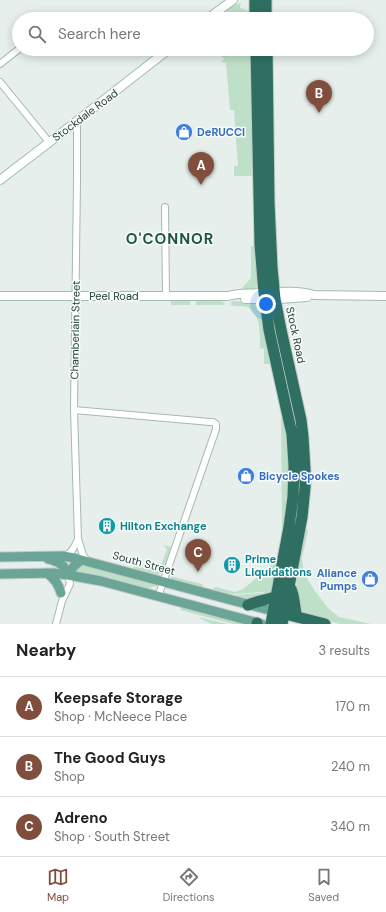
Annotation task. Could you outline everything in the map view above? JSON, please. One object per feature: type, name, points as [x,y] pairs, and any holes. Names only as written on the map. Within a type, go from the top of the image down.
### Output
[{"type":"highway","points":[[255,0],[256,12]]},
{"type":"highway","points":[[266,0],[266,12]]},
{"type":"highway","name":"Stock Road","points":[[256,56],[260,244],[270,296],[285,350],[299,413],[305,458],[304,502],[289,586],[280,616],[271,624]]},
{"type":"highway","name":"Stock Road","points":[[267,56],[271,253],[269,330],[289,421],[294,466],[292,510],[277,596],[280,616]]},
{"type":"highway","points":[[289,586],[294,595],[295,609],[298,617]]},
{"type":"highway","points":[[248,605],[277,596]]},
{"type":"highway","name":"South Street","points":[[280,616],[298,617],[325,624]]},
{"type":"main road","points":[[37,556],[62,564],[68,575]]},
{"type":"main road","name":"South Street","points":[[0,557],[66,556],[163,581],[248,605],[280,616]]},
{"type":"main road","points":[[68,575],[74,566],[84,561]]},
{"type":"main road","points":[[47,573],[60,588],[62,597]]},
{"type":"main road","points":[[0,574],[47,573],[101,581],[258,624]]},
{"type":"street","points":[[218,12],[234,1]]},
{"type":"street","points":[[0,64],[12,55]]},
{"type":"street","name":"Stockdale Road","points":[[0,180],[77,122],[160,56]]},
{"type":"street","points":[[0,82],[49,142]]},
{"type":"street","name":"Chamberlain Street","points":[[77,122],[74,410],[78,539],[84,561]]},
{"type":"street","points":[[165,206],[166,296]]},
{"type":"street","name":"Peel Road","points":[[0,296],[228,296],[235,299],[270,296],[305,298],[314,295],[386,296]]},
{"type":"street","points":[[74,410],[213,422],[216,424],[214,435],[158,597]]},
{"type":"street","points":[[66,556],[73,549],[78,539]]},
{"type":"street","points":[[56,624],[65,580],[68,575]]},
{"type":"green space","points":[[241,3],[240,8],[249,12],[224,12],[234,5]]},
{"type":"green space","points":[[222,56],[253,56],[255,176],[234,176],[234,166],[238,166],[234,110],[230,110],[226,63],[221,62],[224,59]]},
{"type":"green space","points":[[251,246],[256,246],[259,282],[257,287],[253,290],[243,290],[243,287],[251,278]]},
{"type":"green space","points":[[175,299],[175,301],[180,301],[180,299],[189,299],[190,305],[171,305],[171,300]]},
{"type":"green space","points":[[196,299],[221,300],[225,304],[196,305]]},
{"type":"green space","points":[[233,301],[253,303],[262,310],[278,385],[275,385],[270,364],[264,364],[264,349],[260,348],[259,325],[255,314],[247,307],[231,305]]},
{"type":"green space","points":[[281,418],[286,419],[289,437],[289,498],[273,591],[268,597],[263,592],[232,594],[214,590],[213,588],[216,587],[235,592],[243,589],[268,569],[277,556],[282,533]]},
{"type":"green space","points":[[304,527],[308,531],[302,558],[304,574],[315,591],[328,608],[339,617],[371,624],[340,624],[310,616],[300,609],[296,591],[299,550]]},
{"type":"green space","points":[[163,545],[171,547],[162,573],[157,575],[133,569],[134,566],[159,571],[167,549]]},
{"type":"green space","points":[[80,564],[157,584],[157,586],[143,589],[74,573]]},
{"type":"green space","points":[[171,576],[202,584],[203,587],[172,579]]},
{"type":"green space","points":[[261,593],[265,595],[250,599],[234,595]]},
{"type":"green space","points":[[182,607],[248,624],[233,624],[180,610]]},
{"type":"green space","points":[[198,617],[228,624],[211,624]]},
{"type":"place","name":"The Good Guys","points":[[319,113]]},
{"type":"place","name":"DeRUCCI","points":[[184,132]]},
{"type":"place","name":"Keepsafe Storage","points":[[201,185]]},
{"type":"place","name":"Bicycle Spokes","points":[[246,476]]},
{"type":"place","name":"Hilton Exchange","points":[[107,526]]},
{"type":"place","name":"Prime Liquidations","points":[[232,565]]},
{"type":"place","name":"Adreno","points":[[198,572]]},
{"type":"place","name":"Aliance Pumps","points":[[370,579]]},
{"type":"district","name":"O'CONNOR","points":[[170,239]]}]
